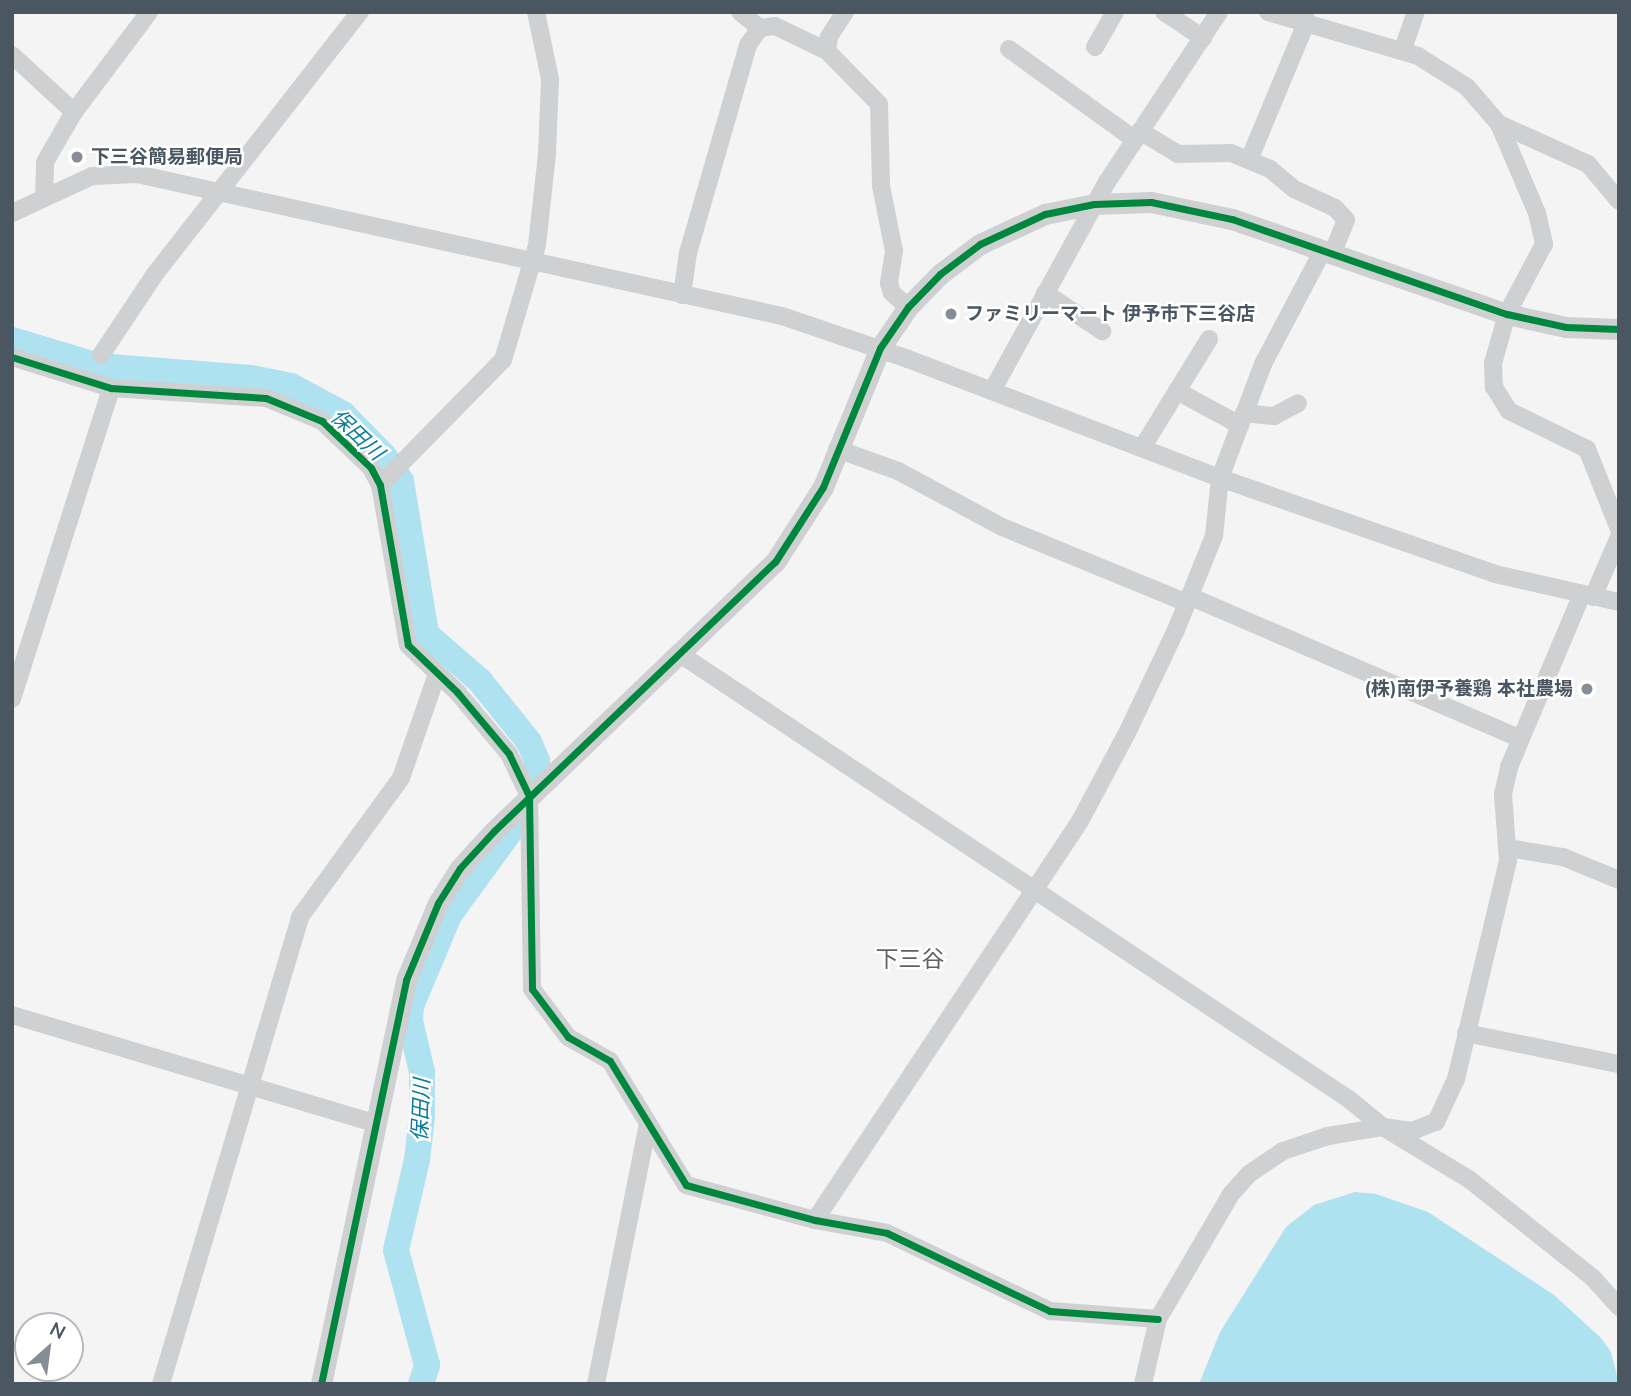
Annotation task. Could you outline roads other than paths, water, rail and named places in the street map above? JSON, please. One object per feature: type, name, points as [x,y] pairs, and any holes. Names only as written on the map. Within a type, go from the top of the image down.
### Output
[{"type":"street","points":[[44,196],[45,162],[74,112],[149,12]]},
{"type":"street","points":[[101,355],[217,194],[360,12]]},
{"type":"street","points":[[391,475],[503,360],[532,263],[551,117],[550,79],[536,12]]},
{"type":"street","points":[[740,12],[760,28],[783,29],[827,51],[879,104],[881,186],[894,251],[889,284],[892,293],[908,307]]},
{"type":"street","points":[[827,51],[829,37],[845,12]]},
{"type":"street","points":[[1095,47],[1115,12]]},
{"type":"street","points":[[1164,12],[1203,38]]},
{"type":"street","points":[[992,391],[1094,204],[1219,12]]},
{"type":"street","points":[[1403,49],[1416,12]]},
{"type":"street","points":[[1276,13],[1403,49],[1467,87],[1499,124],[1537,214],[1544,244],[1507,314],[1493,363],[1497,396],[1509,411],[1587,449],[1619,529]]},
{"type":"street","points":[[1250,160],[1307,22]]},
{"type":"street","points":[[682,295],[688,253],[748,45],[760,28]]},
{"type":"street","points":[[815,1220],[1080,821],[1127,733],[1214,536],[1220,478],[1263,365],[1327,254],[1345,214],[1250,160],[1219,150],[1190,157],[1137,136],[1009,49]]},
{"type":"street","points":[[12,55],[74,112]]},
{"type":"street","points":[[1499,124],[1588,164],[1619,201]]},
{"type":"street","points":[[12,213],[92,176],[121,172],[782,316],[880,348],[1220,478],[1495,573],[1619,602]]},
{"type":"street","points":[[321,1384],[406,981],[425,928],[460,868],[529,796],[680,654],[791,541],[823,487],[880,348],[908,307],[979,244],[1045,214],[1094,204],[1151,202],[1201,210],[1507,314],[1566,327],[1619,329]]},
{"type":"street","points":[[1045,293],[1102,331]]},
{"type":"street","points":[[1142,448],[1209,339]]},
{"type":"street","points":[[12,357],[111,388],[266,398],[298,409],[391,475],[408,645],[509,754],[529,796],[532,989],[568,1037],[610,1061],[685,1185],[815,1220],[887,1233],[1050,1311],[1158,1319]]},
{"type":"street","points":[[12,699],[111,388]]},
{"type":"street","points":[[1177,391],[1242,419],[1274,416],[1298,403]]},
{"type":"street","points":[[837,449],[898,471],[1002,527],[1188,600],[1518,738]]},
{"type":"street","points":[[1143,1384],[1158,1319],[1231,1194],[1249,1174],[1283,1151],[1383,1126],[1412,1131],[1436,1122],[1457,1079],[1465,1033],[1508,848],[1503,794],[1518,738],[1587,595],[1619,537]]},
{"type":"street","points":[[680,654],[1350,1100],[1383,1126],[1461,1174],[1519,1217],[1592,1278],[1619,1307]]},
{"type":"street","points":[[161,1384],[300,916],[309,899],[401,778],[437,674]]},
{"type":"street","points":[[1508,848],[1563,857],[1619,880]]},
{"type":"street","points":[[12,1015],[375,1123]]},
{"type":"street","points":[[1465,1033],[1619,1064]]},
{"type":"street","points":[[596,1384],[649,1124]]},
{"type":"water","points":[[1355,1192],[1376,1194],[1428,1212],[1554,1295],[1601,1338],[1611,1352],[1619,1384],[1199,1384],[1220,1332],[1286,1227],[1314,1205]]},
{"type":"waterway","name":"保田川","points":[[12,340],[98,366],[251,378],[291,386],[343,414],[384,456],[401,481],[426,634],[480,681],[529,742],[537,761],[533,781]]},
{"type":"waterway","name":"保田川","points":[[421,1384],[427,1365],[396,1250],[417,1160],[422,1116],[422,1072],[410,1021],[411,1006],[449,915],[519,819]]},
{"type":"place","name":"下三谷簡易郵便局","points":[[77,157]]},
{"type":"place","name":"ファミリーマート 伊予市下三谷店","points":[[951,314]]},
{"type":"place","name":"(株)南伊予養鶏 本社農場","points":[[1587,689]]},
{"type":"district","name":"下三谷","points":[[910,959]]}]
